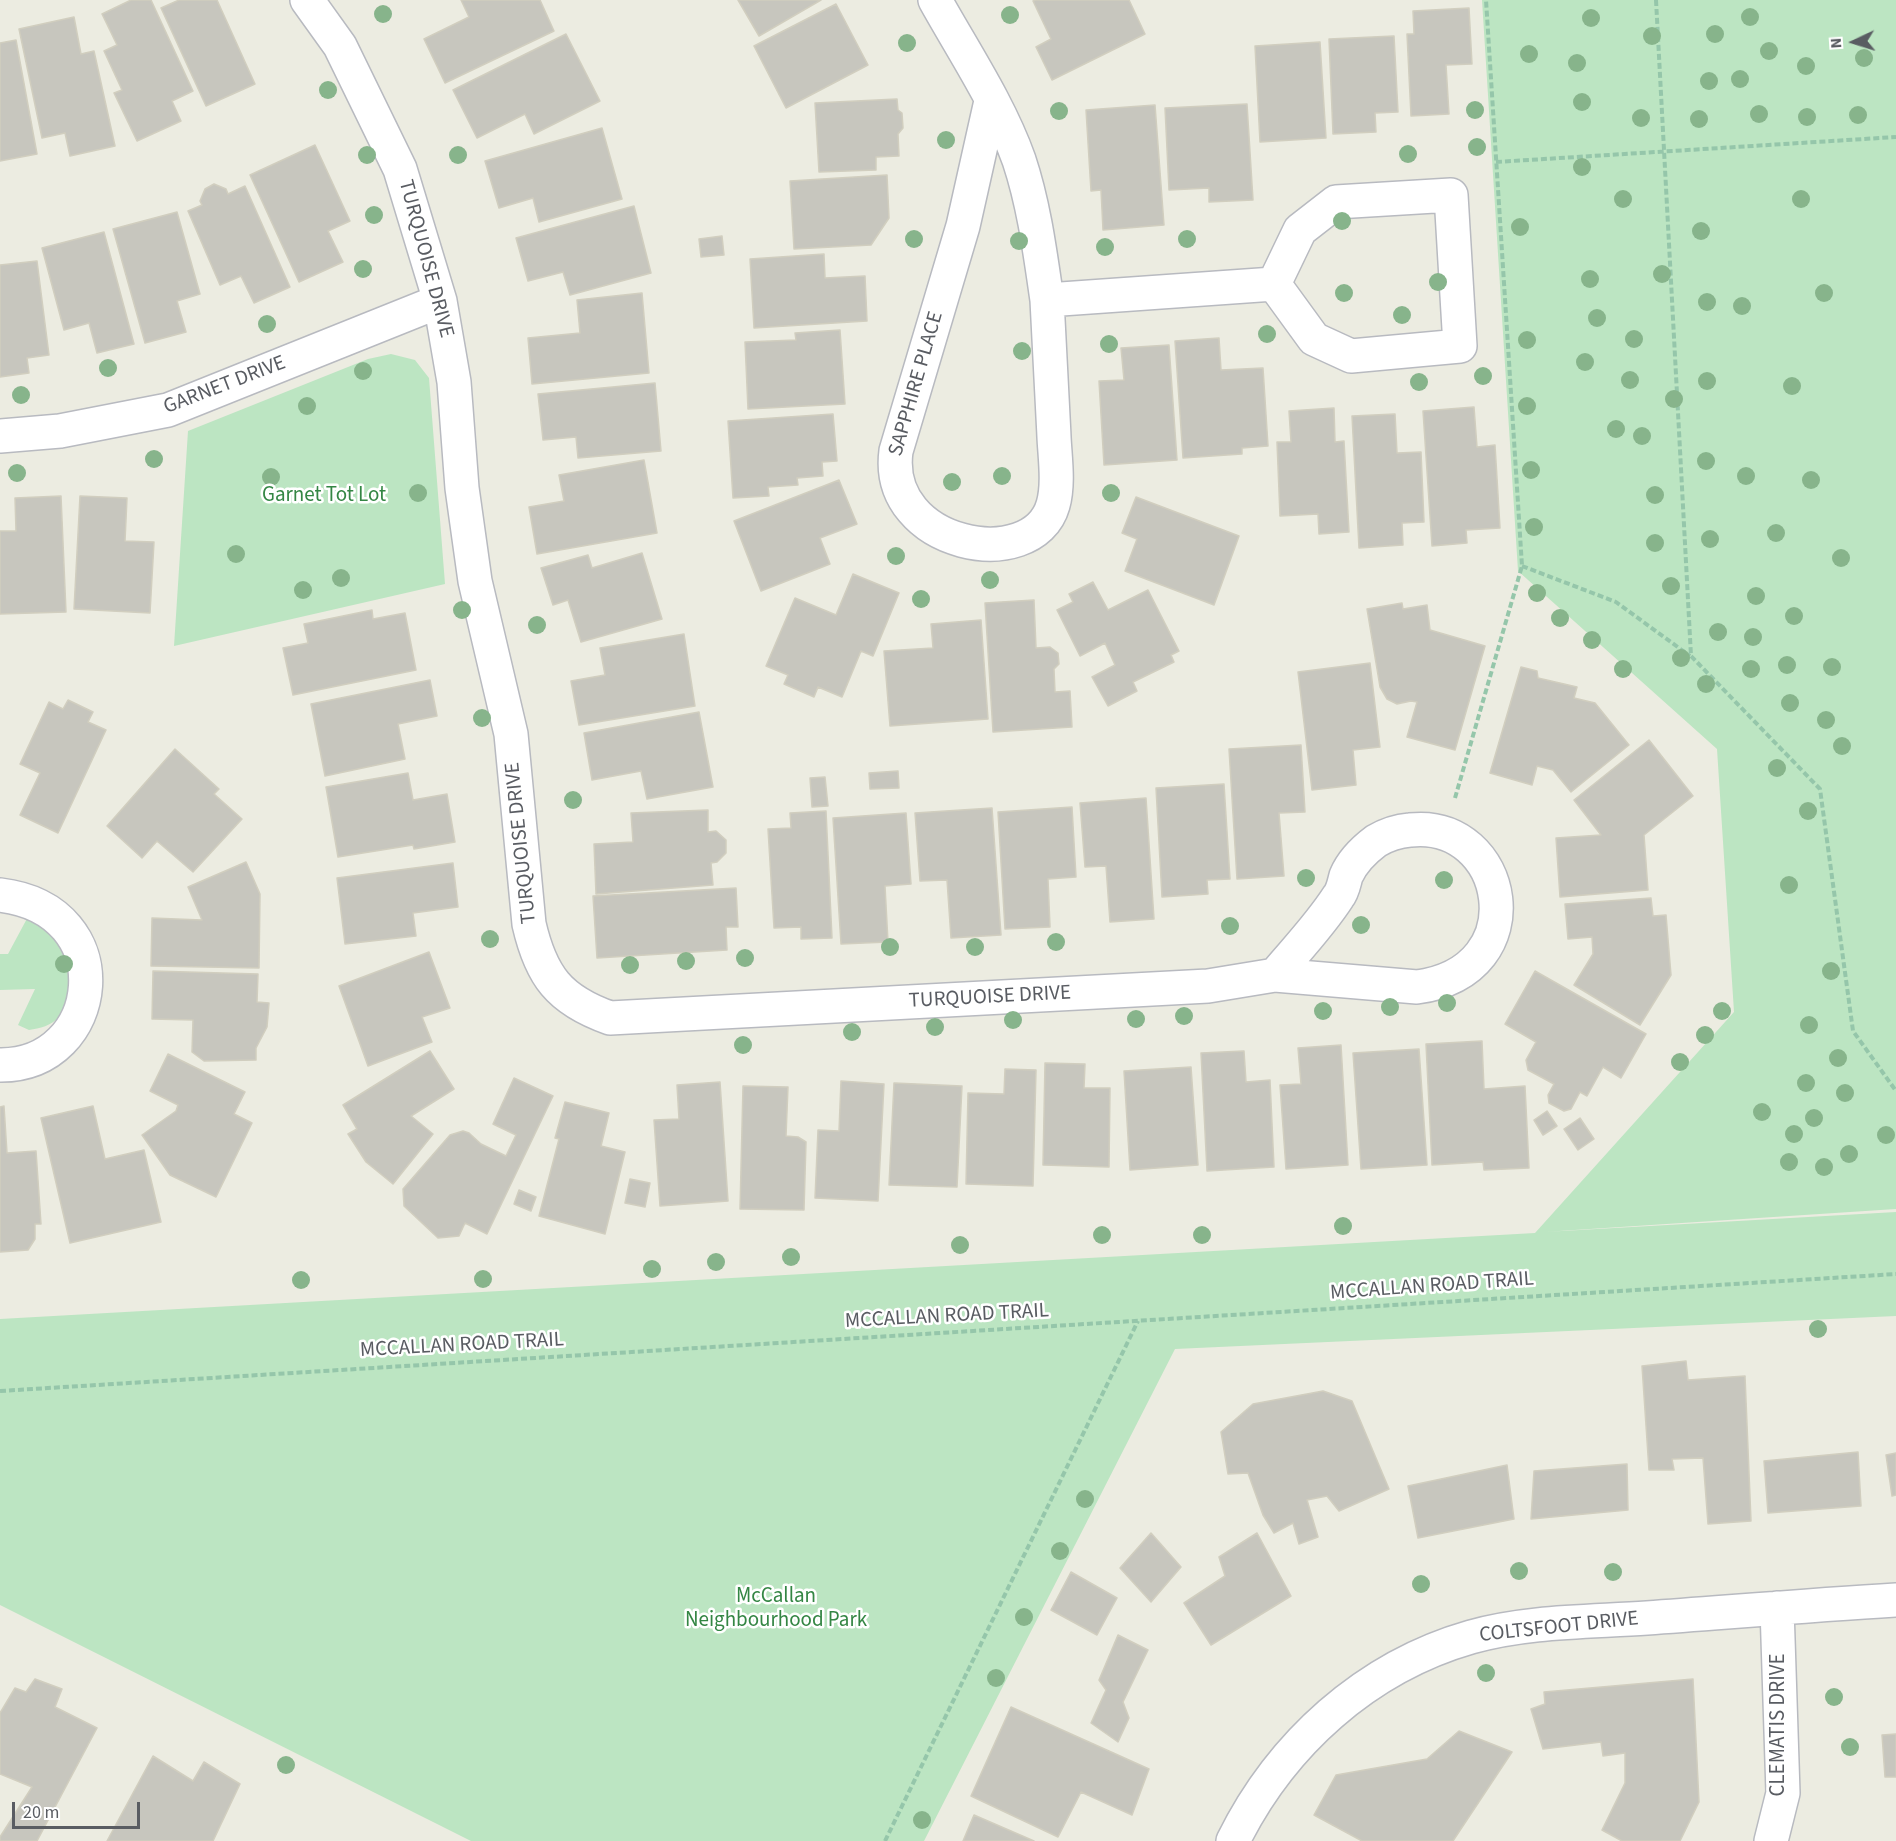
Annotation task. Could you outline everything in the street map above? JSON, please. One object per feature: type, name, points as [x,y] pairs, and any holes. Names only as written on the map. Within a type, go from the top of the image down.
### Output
[{"type":"street","name":"TURQUOISE DRIVE","points":[[307,0],[340,46],[400,169],[440,301],[452,373],[462,488],[471,558],[511,734],[529,924],[536,953],[557,988],[582,1008],[610,1018],[1197,986],[1275,975],[1417,987],[1440,984],[1460,975],[1478,960],[1490,941],[1496,919],[1496,896],[1490,875],[1478,857],[1461,842],[1442,832]]},
{"type":"street","name":"SAPPHIRE PLACE","points":[[935,0],[991,101],[1018,157],[1029,194],[1047,300],[1055,474],[1054,503],[1047,521],[1031,533],[1013,540],[978,544],[943,535],[914,515],[895,481],[894,468],[896,451],[963,226],[991,101]]},
{"type":"street","points":[[1451,195],[1460,346],[1351,356],[1314,339],[1274,284],[1300,230],[1336,202],[1451,195]]},
{"type":"street","points":[[1047,300],[1274,284]]},
{"type":"street","name":"GARNET DRIVE","points":[[0,436],[60,431],[168,410],[440,301]]},
{"type":"street","points":[[1275,975],[1340,895],[1347,873],[1360,854],[1377,840],[1398,831],[1420,829],[1442,832]]},
{"type":"street","points":[[0,896],[24,898],[43,906],[66,925],[79,946],[86,971],[82,1004],[68,1033],[52,1049],[32,1060],[0,1065]]},
{"type":"street","name":"COLTSFOOT DRIVE","points":[[1233,1841],[1281,1764],[1327,1716],[1373,1680],[1415,1656],[1473,1637],[1535,1627],[1896,1600]]},
{"type":"street","name":"CLEMATIS DRIVE","points":[[1771,1841],[1782,1793],[1777,1608]]},
{"type":"path","points":[[1442,832],[1453,803],[1522,566],[1486,0]]},
{"type":"path","points":[[1656,0],[1691,656]]},
{"type":"path","points":[[1496,162],[1896,137]]},
{"type":"path","points":[[1522,566],[1616,602],[1691,656],[1820,789],[1853,1031],[1896,1091]]},
{"type":"path","name":"MCCALLAN ROAD TRAIL","points":[[0,1392],[1896,1274]]},
{"type":"path","points":[[885,1841],[1138,1321]]},
{"type":"green space","name":"McCallan Neighbourhood Park","points":[[1482,0],[1896,0],[1896,1209],[1544,1232],[1896,1212],[1896,1316],[1175,1349],[924,1841],[471,1841],[0,1605],[0,1319],[1535,1233],[1734,1012],[1717,749],[1518,571]]},
{"type":"green space","name":"Garnet Tot Lot","points":[[391,354],[415,360],[429,378],[445,584],[174,646],[188,431],[368,359]]},
{"type":"green space","points":[[30,913],[50,929],[61,944],[68,966],[69,985],[66,1004],[59,1017],[49,1025],[29,1030],[18,1025],[35,989],[0,990],[0,954],[8,954]]},
{"type":"building","points":[[131,0],[151,0],[193,91],[172,101],[181,121],[137,141],[114,93],[122,90],[104,51],[117,45],[102,14]]},
{"type":"building","points":[[179,0],[217,0],[255,84],[206,106],[161,8]]},
{"type":"building","points":[[461,0],[540,0],[554,31],[445,83],[424,39],[469,17]]},
{"type":"building","points":[[738,0],[821,0],[759,36]]},
{"type":"building","points":[[1129,0],[1145,34],[1052,80],[1036,47],[1051,39],[1033,1]]},
{"type":"building","points":[[836,4],[868,65],[786,108],[754,46]]},
{"type":"building","points":[[1469,8],[1472,64],[1446,65],[1449,114],[1411,116],[1407,34],[1414,34],[1413,11]]},
{"type":"building","points":[[74,17],[81,54],[94,51],[115,146],[70,156],[65,133],[42,138],[19,29]]},
{"type":"building","points":[[566,34],[600,101],[534,134],[525,114],[477,138],[453,90]]},
{"type":"building","points":[[1394,36],[1398,112],[1375,113],[1376,132],[1333,134],[1329,39]]},
{"type":"building","points":[[16,40],[37,154],[0,161],[0,43]]},
{"type":"building","points":[[1320,42],[1326,138],[1260,142],[1255,46]]},
{"type":"building","points":[[897,99],[898,110],[902,113],[903,128],[898,134],[899,156],[876,157],[876,170],[819,172],[815,103]]},
{"type":"building","points":[[1247,104],[1253,200],[1209,202],[1209,188],[1169,190],[1165,108]]},
{"type":"building","points":[[1155,105],[1164,225],[1103,230],[1101,190],[1091,191],[1086,110]]},
{"type":"building","points":[[602,128],[622,199],[539,222],[533,198],[499,208],[485,161]]},
{"type":"building","points":[[315,145],[350,221],[328,231],[343,262],[299,282],[250,175]]},
{"type":"building","points":[[887,175],[889,218],[871,245],[794,249],[790,181]]},
{"type":"building","points":[[214,184],[226,189],[228,194],[245,186],[290,287],[254,303],[241,276],[220,285],[188,211],[202,205],[200,201],[205,189]]},
{"type":"building","points":[[634,206],[651,273],[570,295],[563,272],[528,281],[516,238]]},
{"type":"building","points":[[177,212],[200,294],[177,301],[186,332],[145,343],[113,229]]},
{"type":"building","points":[[104,232],[134,344],[97,353],[89,323],[64,330],[42,248]]},
{"type":"building","points":[[722,236],[724,255],[701,257],[699,239]]},
{"type":"building","points":[[824,254],[825,278],[865,276],[867,321],[754,328],[750,259]]},
{"type":"building","points":[[37,261],[49,355],[27,358],[29,373],[0,377],[0,265]]},
{"type":"building","points":[[642,293],[649,373],[532,384],[528,338],[580,333],[577,300]]},
{"type":"building","points":[[840,330],[845,404],[748,409],[745,342],[796,340],[795,333]]},
{"type":"building","points":[[1219,338],[1221,370],[1263,368],[1268,446],[1242,448],[1242,454],[1183,458],[1175,341]]},
{"type":"building","points":[[1169,345],[1177,460],[1104,465],[1099,381],[1124,380],[1121,348]]},
{"type":"building","points":[[655,383],[661,451],[578,458],[576,437],[543,440],[538,394]]},
{"type":"building","points":[[1474,407],[1477,447],[1495,445],[1500,528],[1466,530],[1467,543],[1432,546],[1423,411]]},
{"type":"building","points":[[1334,408],[1335,442],[1344,441],[1349,532],[1319,534],[1318,514],[1280,516],[1277,442],[1291,442],[1289,411]]},
{"type":"building","points":[[833,414],[837,461],[822,462],[823,476],[797,478],[798,485],[768,487],[769,496],[733,498],[728,421]]},
{"type":"building","points":[[1395,414],[1397,453],[1421,452],[1424,522],[1402,523],[1403,545],[1359,548],[1352,416]]},
{"type":"building","points":[[644,460],[657,533],[537,554],[529,507],[564,501],[559,475]]},
{"type":"building","points":[[839,480],[857,524],[820,538],[830,564],[761,591],[734,521]]},
{"type":"building","points":[[61,496],[66,612],[0,614],[0,531],[16,531],[15,498]]},
{"type":"building","points":[[80,496],[127,498],[125,541],[154,542],[150,613],[74,609]]},
{"type":"building","points":[[1136,497],[1239,536],[1214,605],[1125,571],[1137,539],[1122,533]]},
{"type":"building","points":[[642,553],[662,619],[581,642],[568,600],[553,605],[541,568],[588,555],[592,568]]},
{"type":"building","points":[[853,574],[899,593],[873,656],[861,651],[842,697],[818,687],[814,697],[784,684],[788,675],[766,666],[795,598],[836,615]]},
{"type":"building","points":[[1093,582],[1108,610],[1148,590],[1179,651],[1171,655],[1174,662],[1133,682],[1137,691],[1108,706],[1092,677],[1115,665],[1105,643],[1080,656],[1057,610],[1073,602],[1069,594]]},
{"type":"building","points":[[1034,600],[1036,648],[1050,647],[1058,653],[1059,664],[1054,669],[1055,692],[1070,691],[1072,727],[993,732],[985,603]]},
{"type":"building","points":[[1402,603],[1403,609],[1427,605],[1430,630],[1485,646],[1455,750],[1407,737],[1417,702],[1397,704],[1387,699],[1380,687],[1367,609]]},
{"type":"building","points":[[372,610],[373,619],[405,613],[416,670],[293,695],[283,648],[308,643],[304,624]]},
{"type":"building","points":[[981,620],[988,719],[890,726],[884,651],[933,648],[931,624]]},
{"type":"building","points":[[684,634],[695,706],[579,725],[571,681],[605,675],[600,648]]},
{"type":"building","points":[[1370,663],[1380,747],[1353,750],[1356,785],[1312,790],[1298,672]]},
{"type":"building","points":[[1521,667],[1537,671],[1538,678],[1577,687],[1574,698],[1595,703],[1629,745],[1571,792],[1553,770],[1537,766],[1532,785],[1490,773]]},
{"type":"building","points":[[430,680],[437,716],[398,724],[405,759],[325,776],[311,704]]},
{"type":"building","points":[[68,700],[93,712],[88,722],[106,730],[58,833],[20,815],[40,773],[20,764],[49,702],[63,709]]},
{"type":"building","points":[[699,712],[713,787],[647,799],[641,771],[592,780],[584,733]]},
{"type":"building","points":[[1649,740],[1693,796],[1644,835],[1648,890],[1560,897],[1556,838],[1601,835],[1574,800]]},
{"type":"building","points":[[1301,745],[1305,812],[1279,813],[1284,876],[1237,879],[1229,749]]},
{"type":"building","points":[[175,749],[219,789],[214,794],[242,819],[193,872],[157,841],[142,858],[107,826]]},
{"type":"building","points":[[898,771],[899,788],[870,789],[869,773]]},
{"type":"building","points":[[408,773],[413,800],[447,794],[455,842],[414,849],[413,845],[338,857],[326,787]]},
{"type":"building","points":[[825,777],[828,806],[812,807],[810,778]]},
{"type":"building","points":[[1224,784],[1230,879],[1207,880],[1208,894],[1162,897],[1156,788]]},
{"type":"building","points":[[1146,798],[1154,919],[1110,922],[1106,866],[1085,867],[1080,803]]},
{"type":"building","points":[[1072,807],[1076,877],[1048,879],[1050,927],[1005,929],[998,812]]},
{"type":"building","points":[[992,808],[1001,935],[951,938],[947,880],[920,881],[915,813]]},
{"type":"building","points":[[708,810],[708,832],[716,831],[726,840],[726,853],[717,862],[711,863],[713,885],[596,894],[594,844],[633,842],[631,813]]},
{"type":"building","points":[[826,811],[832,938],[801,939],[801,927],[774,928],[768,829],[791,828],[790,813]]},
{"type":"building","points":[[906,813],[911,884],[885,886],[888,942],[841,944],[833,818]]},
{"type":"building","points":[[246,862],[260,894],[259,968],[151,966],[152,918],[202,920],[188,887]]},
{"type":"building","points":[[453,863],[458,907],[413,913],[416,936],[345,944],[337,878]]},
{"type":"building","points":[[736,888],[738,927],[726,927],[727,950],[597,958],[593,896]]},
{"type":"building","points":[[1651,898],[1653,916],[1666,915],[1671,975],[1640,1025],[1574,985],[1593,954],[1592,937],[1568,939],[1565,904]]},
{"type":"building","points":[[429,952],[450,1008],[422,1017],[432,1042],[368,1066],[339,986]]},
{"type":"building","points":[[153,971],[258,974],[257,1002],[269,1003],[267,1027],[256,1048],[256,1060],[204,1061],[192,1052],[193,1020],[152,1019]]},
{"type":"building","points":[[1535,971],[1646,1034],[1621,1078],[1603,1067],[1587,1096],[1580,1092],[1571,1109],[1564,1111],[1549,1103],[1548,1095],[1554,1084],[1528,1070],[1526,1060],[1536,1042],[1505,1024]]},
{"type":"building","points":[[1482,1041],[1484,1089],[1525,1086],[1529,1168],[1484,1170],[1483,1162],[1432,1165],[1426,1044]]},
{"type":"building","points":[[1341,1045],[1348,1165],[1286,1169],[1280,1085],[1301,1084],[1298,1048]]},
{"type":"building","points":[[1419,1049],[1427,1165],[1361,1169],[1353,1053]]},
{"type":"building","points":[[430,1051],[454,1089],[411,1116],[433,1134],[393,1184],[366,1162],[348,1134],[357,1129],[343,1105]]},
{"type":"building","points":[[1244,1051],[1246,1082],[1270,1080],[1274,1167],[1207,1171],[1201,1053]]},
{"type":"building","points":[[168,1054],[245,1092],[234,1114],[252,1123],[216,1197],[170,1175],[142,1135],[176,1111],[178,1105],[150,1091]]},
{"type":"building","points":[[1045,1063],[1085,1064],[1084,1088],[1110,1088],[1109,1167],[1043,1165]]},
{"type":"building","points":[[1191,1067],[1198,1165],[1130,1170],[1124,1071]]},
{"type":"building","points":[[1005,1069],[1036,1070],[1033,1186],[966,1184],[968,1093],[1004,1094]]},
{"type":"building","points":[[514,1078],[553,1096],[487,1234],[465,1223],[459,1236],[438,1238],[404,1206],[403,1189],[450,1135],[463,1131],[469,1133],[481,1144],[506,1156],[516,1135],[493,1124]]},
{"type":"building","points":[[841,1081],[884,1084],[878,1201],[815,1198],[818,1130],[839,1131]]},
{"type":"building","points":[[720,1082],[728,1201],[660,1206],[654,1120],[679,1119],[677,1085]]},
{"type":"building","points":[[894,1083],[962,1086],[957,1187],[889,1185]]},
{"type":"building","points":[[743,1086],[788,1087],[786,1136],[798,1137],[806,1142],[804,1210],[740,1209]]},
{"type":"building","points":[[565,1102],[609,1113],[601,1146],[625,1152],[605,1234],[539,1216],[559,1139],[555,1138]]},
{"type":"building","points":[[4,1106],[7,1153],[36,1151],[41,1224],[35,1224],[35,1239],[28,1250],[0,1252],[0,1107]]},
{"type":"building","points":[[93,1106],[105,1159],[144,1150],[161,1222],[70,1243],[41,1118]]},
{"type":"building","points":[[1547,1111],[1557,1126],[1543,1135],[1534,1120]]},
{"type":"building","points":[[1580,1118],[1594,1139],[1578,1150],[1564,1129]]},
{"type":"building","points":[[630,1179],[650,1183],[645,1207],[625,1203]]},
{"type":"building","points":[[519,1190],[536,1197],[531,1211],[514,1204]]},
{"type":"building","points":[[1686,1361],[1688,1380],[1745,1376],[1751,1521],[1708,1524],[1703,1458],[1672,1459],[1674,1470],[1649,1470],[1642,1366]]},
{"type":"building","points":[[1323,1391],[1352,1401],[1389,1489],[1339,1511],[1327,1496],[1307,1500],[1318,1537],[1299,1544],[1293,1523],[1274,1533],[1263,1515],[1248,1473],[1228,1474],[1221,1432],[1253,1404]]},
{"type":"building","points":[[1858,1452],[1861,1506],[1768,1513],[1764,1461]]},
{"type":"building","points":[[1896,1453],[1896,1495],[1892,1496],[1886,1455]]},
{"type":"building","points":[[1627,1464],[1628,1510],[1531,1519],[1534,1471]]},
{"type":"building","points":[[1507,1465],[1514,1519],[1418,1538],[1408,1486]]},
{"type":"building","points":[[1151,1533],[1181,1567],[1151,1602],[1120,1568]]},
{"type":"building","points":[[1257,1533],[1291,1596],[1211,1645],[1184,1603],[1225,1576],[1219,1557]]},
{"type":"building","points":[[1071,1572],[1117,1598],[1097,1635],[1051,1610]]},
{"type":"building","points":[[1118,1635],[1148,1650],[1123,1702],[1129,1718],[1118,1742],[1091,1723],[1106,1690],[1099,1680]]},
{"type":"building","points":[[35,1679],[62,1689],[55,1707],[97,1728],[37,1841],[0,1841],[0,1837],[32,1787],[0,1774],[0,1713],[15,1688],[26,1692]]},
{"type":"building","points":[[1693,1679],[1699,1802],[1680,1841],[1622,1841],[1602,1830],[1625,1783],[1625,1753],[1603,1756],[1601,1742],[1543,1749],[1531,1709],[1545,1704],[1544,1692]]},
{"type":"building","points":[[1011,1707],[1149,1769],[1132,1815],[1081,1792],[1058,1837],[971,1796]]},
{"type":"building","points":[[1459,1731],[1512,1752],[1453,1841],[1362,1841],[1314,1815],[1336,1775],[1427,1759]]},
{"type":"building","points":[[1896,1734],[1896,1777],[1885,1777],[1882,1735]]},
{"type":"building","points":[[153,1756],[193,1781],[204,1762],[240,1784],[213,1841],[107,1841]]},
{"type":"building","points":[[974,1815],[1034,1841],[963,1841]]}]
